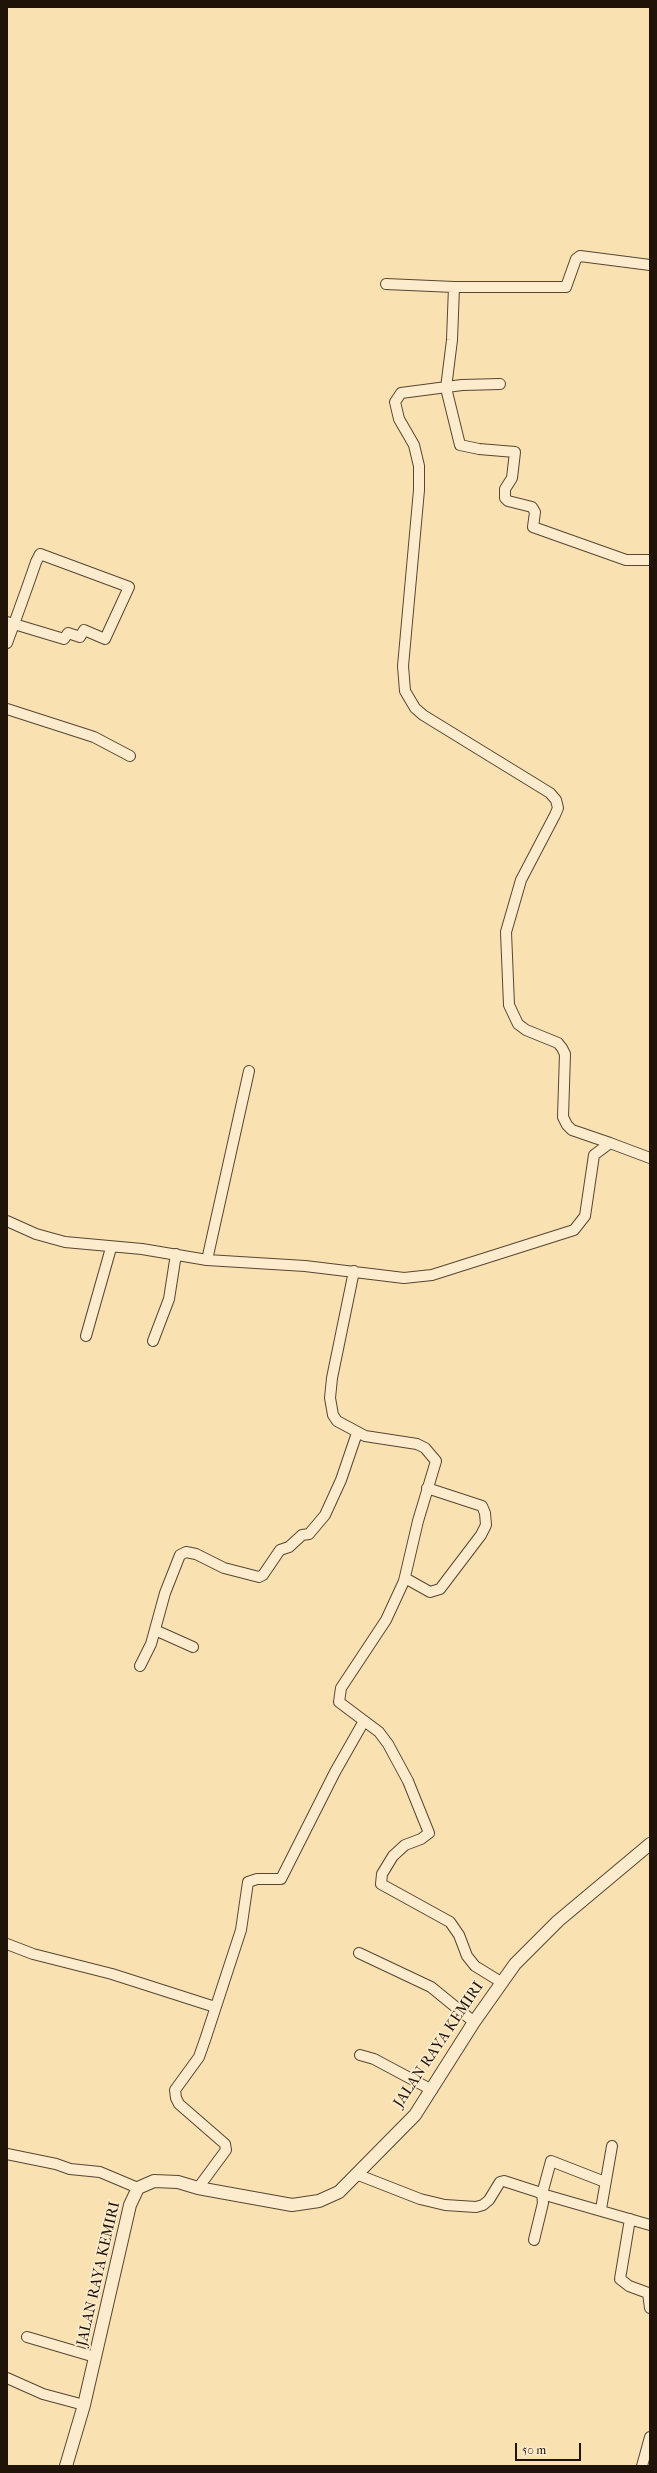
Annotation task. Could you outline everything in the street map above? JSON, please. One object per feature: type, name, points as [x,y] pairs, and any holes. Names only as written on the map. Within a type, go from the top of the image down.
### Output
[{"type":"street","points":[[386,284],[454,287],[566,287],[576,259],[580,256],[650,265]]},
{"type":"street","points":[[454,287],[452,340],[446,388],[460,445],[479,450],[515,452],[512,478],[505,489],[505,498],[508,501],[532,507],[535,512],[533,527],[626,560],[650,560]]},
{"type":"street","points":[[500,384],[401,393],[394,402],[399,420],[414,446],[419,466],[419,490],[403,666],[405,690],[415,708],[423,715],[550,793],[556,800],[558,808],[555,816],[521,880],[506,932],[510,1005],[518,1024],[526,1030],[558,1043],[565,1054],[563,1117],[566,1125],[572,1130],[650,1158]]},
{"type":"street","points":[[7,643],[10,623],[40,554],[129,587],[105,639],[84,630],[80,638],[68,633],[64,639],[10,623]]},
{"type":"street","points":[[7,709],[94,737],[130,756]]},
{"type":"street","points":[[207,1260],[249,1070]]},
{"type":"street","points":[[7,1221],[36,1234],[66,1242],[111,1248],[142,1249],[207,1260],[306,1266],[404,1278],[432,1275],[574,1230],[585,1216],[594,1154],[610,1143]]},
{"type":"street","points":[[86,1336],[111,1248]]},
{"type":"street","points":[[153,1341],[169,1299],[176,1254]]},
{"type":"street","points":[[354,1271],[333,1371],[330,1398],[333,1415],[337,1421],[357,1433],[417,1444],[426,1448],[436,1461],[427,1488],[405,1578],[386,1620],[342,1688],[339,1696],[339,1702],[342,1706],[380,1732],[408,1781],[429,1833],[422,1839],[406,1845],[393,1856],[382,1874],[381,1884],[450,1922],[460,1935],[467,1956],[475,1966],[501,1982]]},
{"type":"street","points":[[140,1666],[156,1630],[165,1593],[180,1555],[186,1552],[196,1554],[224,1568],[259,1576],[263,1575],[280,1550],[289,1546],[302,1535],[309,1534],[326,1516],[341,1480],[357,1433]]},
{"type":"street","points":[[405,1578],[430,1592],[440,1589],[482,1535],[486,1525],[486,1513],[482,1506],[427,1488]]},
{"type":"street","points":[[156,1630],[193,1647]]},
{"type":"street","points":[[198,2188],[226,2150],[225,2144],[178,2102],[175,2090],[199,2057],[241,1930],[248,1882],[257,1879],[281,1879],[335,1772],[364,1721]]},
{"type":"street","name":"JALAN RAYA KEMIRI","points":[[66,2466],[84,2405],[130,2205],[138,2188],[154,2181],[178,2182],[198,2188],[292,2205],[319,2201],[339,2192],[415,2115],[501,1982],[534,1944],[558,1921],[650,1844]]},
{"type":"street","points":[[7,1944],[33,1954],[112,1974],[215,2007]]},
{"type":"street","points":[[359,1953],[431,1987],[474,2022]]},
{"type":"street","points":[[360,2055],[374,2059],[432,2090]]},
{"type":"street","points":[[601,2209],[612,2146]]},
{"type":"street","points":[[7,2154],[65,2168],[111,2175],[138,2188]]},
{"type":"street","points":[[534,2240],[543,2203],[542,2194],[551,2161],[605,2182]]},
{"type":"street","points":[[356,2174],[420,2199],[445,2205],[476,2208],[489,2200],[500,2182],[504,2181],[542,2194],[601,2209],[650,2225]]},
{"type":"street","points":[[630,2219],[620,2279],[629,2286],[648,2293],[650,2308]]},
{"type":"street","points":[[27,2336],[95,2357]]},
{"type":"street","points":[[7,2378],[43,2394],[84,2405]]},
{"type":"street","points":[[642,2466],[650,2437]]}]
